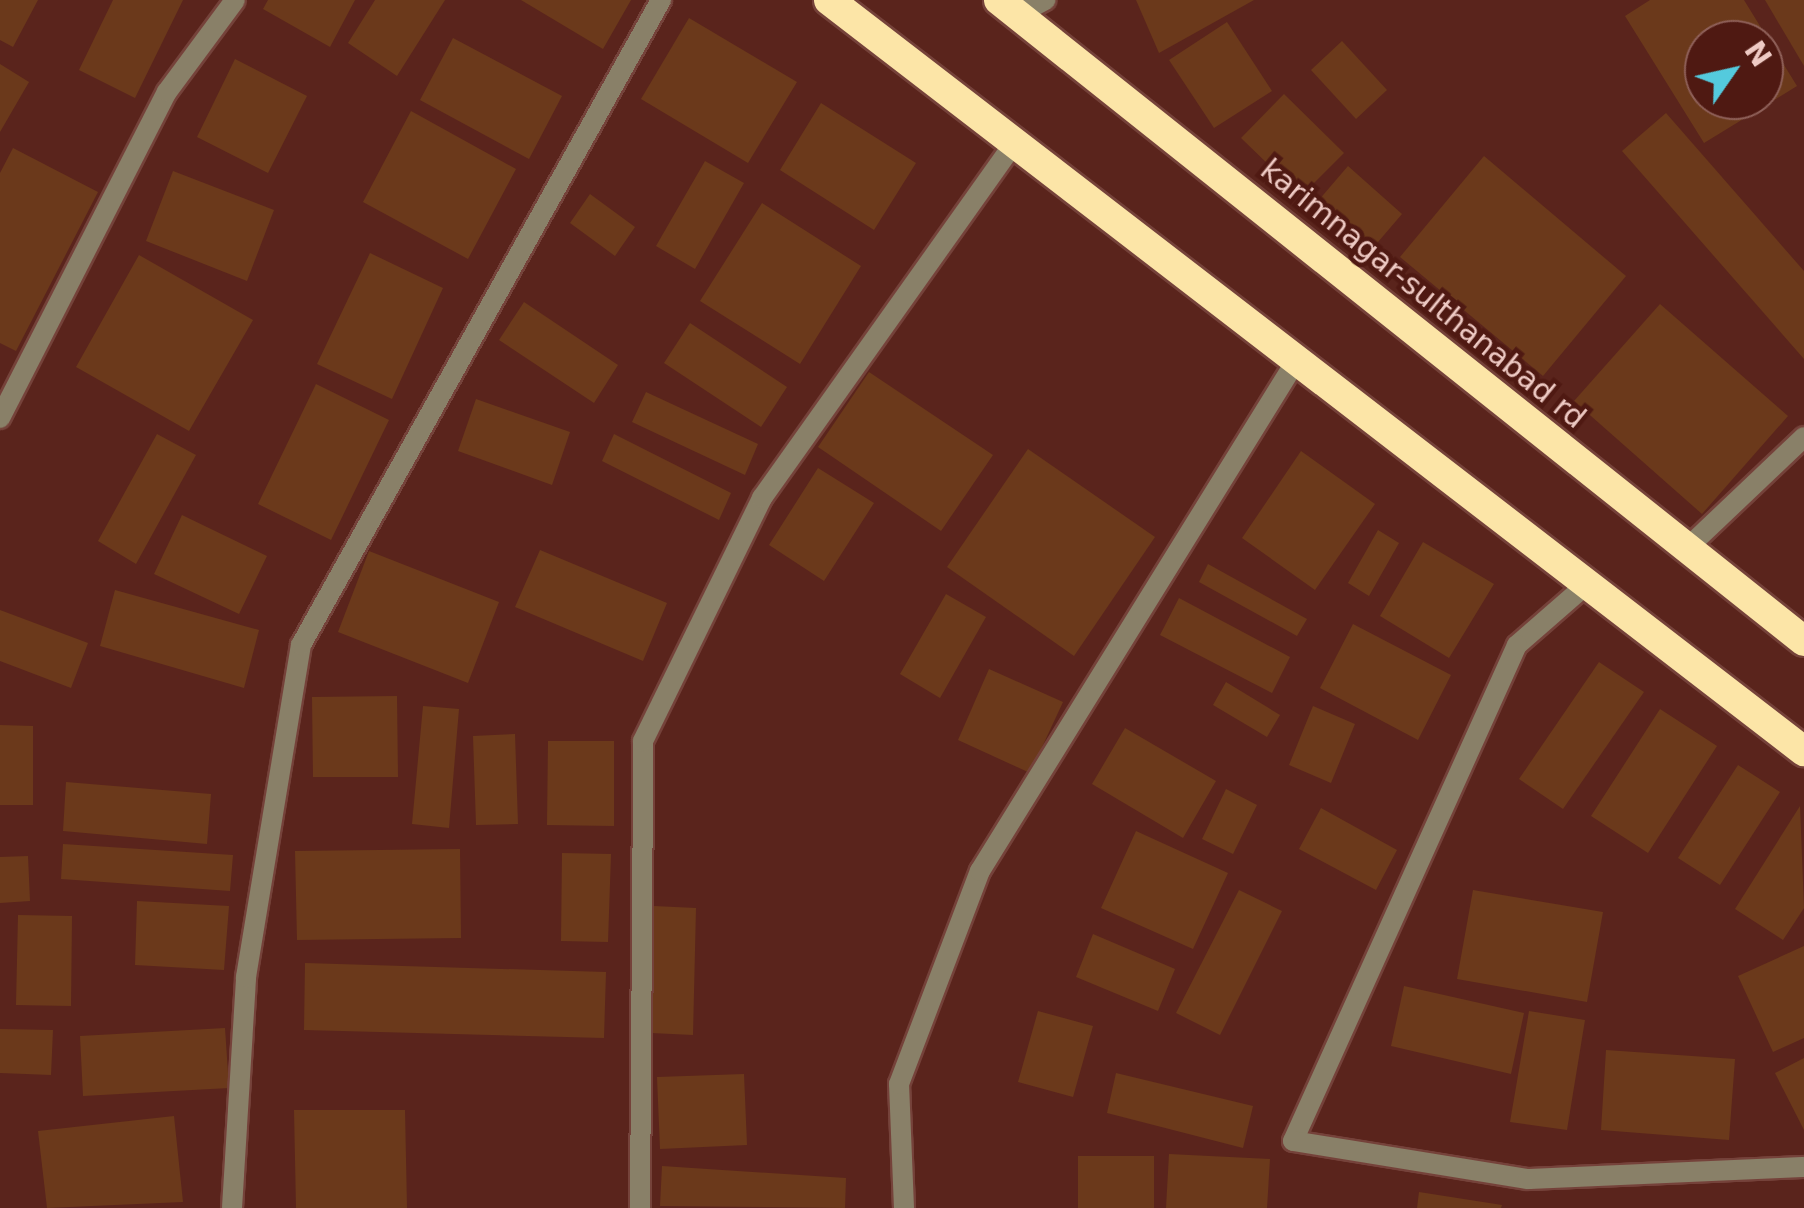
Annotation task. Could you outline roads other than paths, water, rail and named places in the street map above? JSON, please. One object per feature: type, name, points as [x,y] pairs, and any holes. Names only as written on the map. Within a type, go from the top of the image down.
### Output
[{"type":"highway","points":[[829,0],[1804,750]]},
{"type":"highway","name":"karimnagar-sulthanabad rd","points":[[1021,5],[1685,550],[1804,640]]},
{"type":"street","points":[[0,418],[167,92],[236,0]]},
{"type":"street","points":[[232,1208],[246,977],[301,645],[660,0]]},
{"type":"street","points":[[640,1208],[643,741],[762,498],[1014,144]]},
{"type":"street","points":[[904,1208],[898,1084],[980,871],[1296,360]]},
{"type":"street","points":[[1685,550],[1804,438]]},
{"type":"street","points":[[1587,584],[1517,645],[1293,1141],[1528,1180],[1804,1167]]}]
